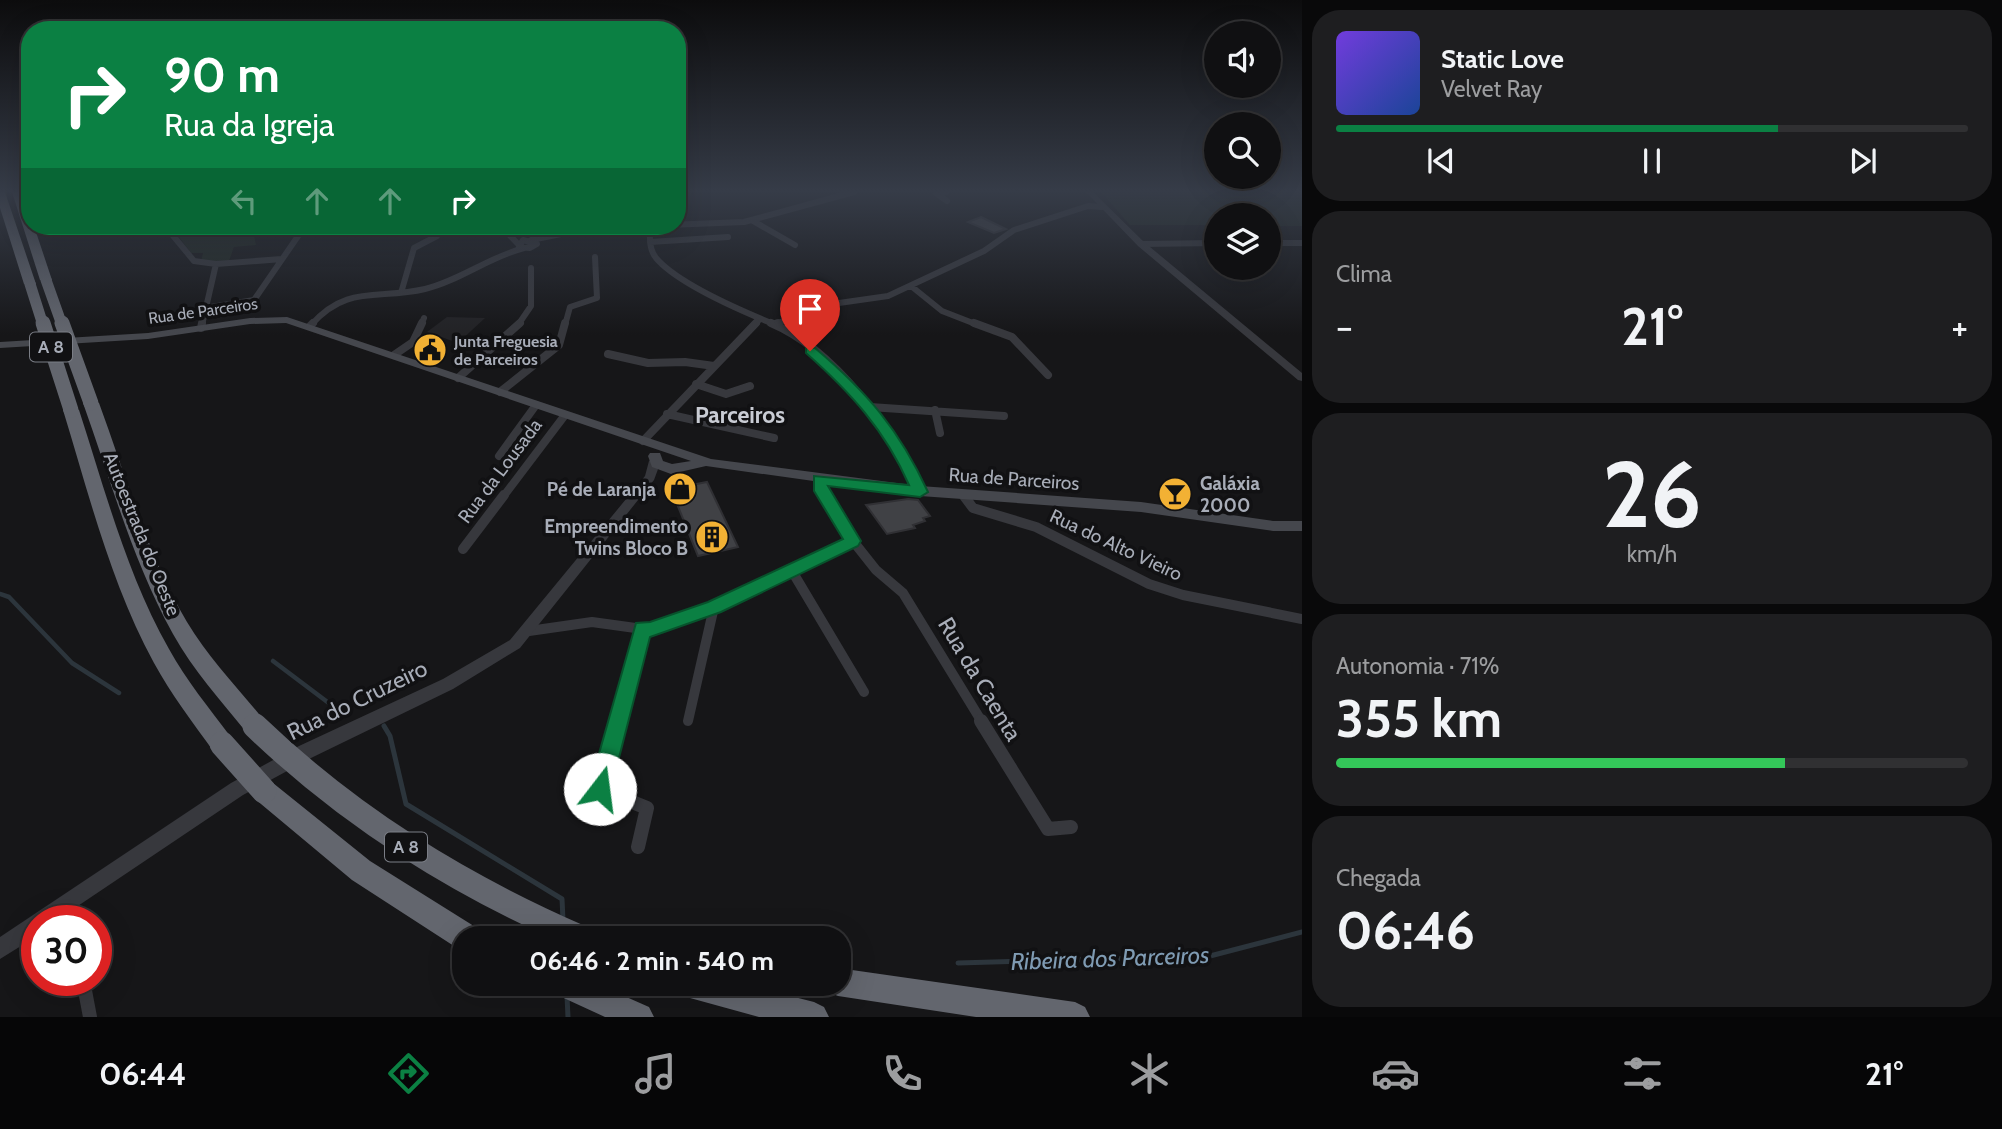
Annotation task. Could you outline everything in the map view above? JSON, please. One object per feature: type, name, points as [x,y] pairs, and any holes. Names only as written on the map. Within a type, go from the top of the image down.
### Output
[{"type":"highway","name":"Autoestrada do Oeste","points":[[15,239],[116,550],[153,641],[175,680],[222,744],[264,790],[349,863],[452,930]]},
{"type":"highway","name":"Autoestrada do Oeste","points":[[33,239],[140,539],[180,627],[198,656],[255,726],[300,770],[373,827],[469,885],[552,926]]},
{"type":"highway","points":[[851,984],[1075,1017]]},
{"type":"highway","points":[[592,996],[639,1017]]},
{"type":"highway","points":[[735,996],[814,1017]]},
{"type":"main road","name":"Rua de Parceiros","points":[[0,345],[148,336],[268,319],[306,325],[668,449],[678,463],[710,463],[920,492],[1141,507],[1273,526],[1302,526]]},
{"type":"main road","points":[[643,441],[655,458],[678,463]]},
{"type":"main road","points":[[655,458],[668,449]]},
{"type":"street","points":[[176,239],[194,261],[216,264],[282,259]]},
{"type":"street","points":[[205,308],[254,300],[296,239]]},
{"type":"street","points":[[401,293],[414,248],[430,239]]},
{"type":"street","points":[[513,239],[517,245],[535,247],[531,241]]},
{"type":"street","points":[[306,325],[342,299],[426,289],[517,245],[538,239]]},
{"type":"street","points":[[690,239],[650,242],[656,258],[667,266],[759,320],[775,324],[853,387],[904,457],[920,492]]},
{"type":"street","points":[[785,239],[795,245]]},
{"type":"street","points":[[775,324],[818,307],[868,300],[911,286],[1001,239]]},
{"type":"street","points":[[1136,239],[1302,377]]},
{"type":"street","points":[[1141,244],[1204,243]]},
{"type":"street","points":[[1281,243],[1302,243]]},
{"type":"street","points":[[500,392],[559,345],[570,307],[597,298],[595,257]]},
{"type":"street","points":[[201,328],[216,264]]},
{"type":"street","points":[[458,378],[525,318],[531,306],[531,268]]},
{"type":"street","points":[[911,286],[942,311],[1012,337],[1048,375]]},
{"type":"street","points":[[394,355],[412,342],[424,318]]},
{"type":"street","points":[[643,441],[759,320]]},
{"type":"street","points":[[608,354],[648,363],[685,362],[714,366]]},
{"type":"street","points":[[696,384],[726,394],[750,386]]},
{"type":"street","points":[[499,456],[536,405]]},
{"type":"street","points":[[870,407],[1004,416]]},
{"type":"street","points":[[934,410],[940,433]]},
{"type":"street","points":[[667,414],[774,438]]},
{"type":"street","name":"Rua da Lousada","points":[[463,549],[565,415]]},
{"type":"street","name":"Rua do Cruzeiro","points":[[78,905],[247,783],[448,684],[497,656],[529,631],[650,477],[655,458]]},
{"type":"street","name":"Rua do Cruzeiro","points":[[650,477],[678,463]]},
{"type":"street","points":[[529,631],[592,622],[650,630],[714,607],[853,541],[821,491],[820,479]]},
{"type":"street","name":"Rua do Alto Vieiro","points":[[964,496],[973,508],[1036,527],[1149,584],[1183,596],[1302,619]]},
{"type":"street","name":"Rua da Caenta","points":[[853,541],[876,570],[903,593],[1048,829],[1071,827]]},
{"type":"street","points":[[792,571],[864,692]]},
{"type":"street","points":[[688,721],[714,607]]},
{"type":"street","points":[[638,847],[647,808],[600,789],[643,629]]},
{"type":"street","points":[[0,948],[21,934]]},
{"type":"street","points":[[86,996],[90,1017]]},
{"type":"shaded area","points":[[181,239],[255,239],[256,245],[234,247],[229,261],[201,261],[203,253],[191,253]]},
{"type":"shaded area","points":[[447,317],[485,318],[458,343],[427,332]]},
{"type":"building","points":[[707,482],[738,547],[698,556],[671,489]]},
{"type":"building","points":[[918,500],[930,516],[913,525],[915,528],[887,534],[866,505]]},
{"type":"waterway","name":"Ribeira dos Parceiros","points":[[0,594],[9,597],[72,663],[119,693]]},
{"type":"waterway","name":"Ribeira dos Parceiros","points":[[273,661],[342,713]]},
{"type":"waterway","name":"Ribeira dos Parceiros","points":[[384,726],[390,736],[406,804],[562,899],[563,920]]},
{"type":"waterway","name":"Ribeira dos Parceiros","points":[[958,963],[1210,956],[1302,932]]},
{"type":"waterway","name":"Ribeira dos Parceiros","points":[[567,996],[568,1017]]},
{"type":"place","name":"Junta Freguesia de Parceiros","points":[[430,350]]},
{"type":"place","name":"Pé de Laranja","points":[[680,489]]},
{"type":"place","name":"Galáxia 2000","points":[[1175,494]]},
{"type":"place","name":"Empreendimento Twins Bloco B","points":[[712,537]]},
{"type":"district","name":"Parceiros","points":[[740,415]]},
{"type":"route","points":[[600,789],[643,629],[650,630],[714,607],[853,541],[821,491],[820,479],[920,492],[904,457],[883,423],[853,387],[810,351]]}]
